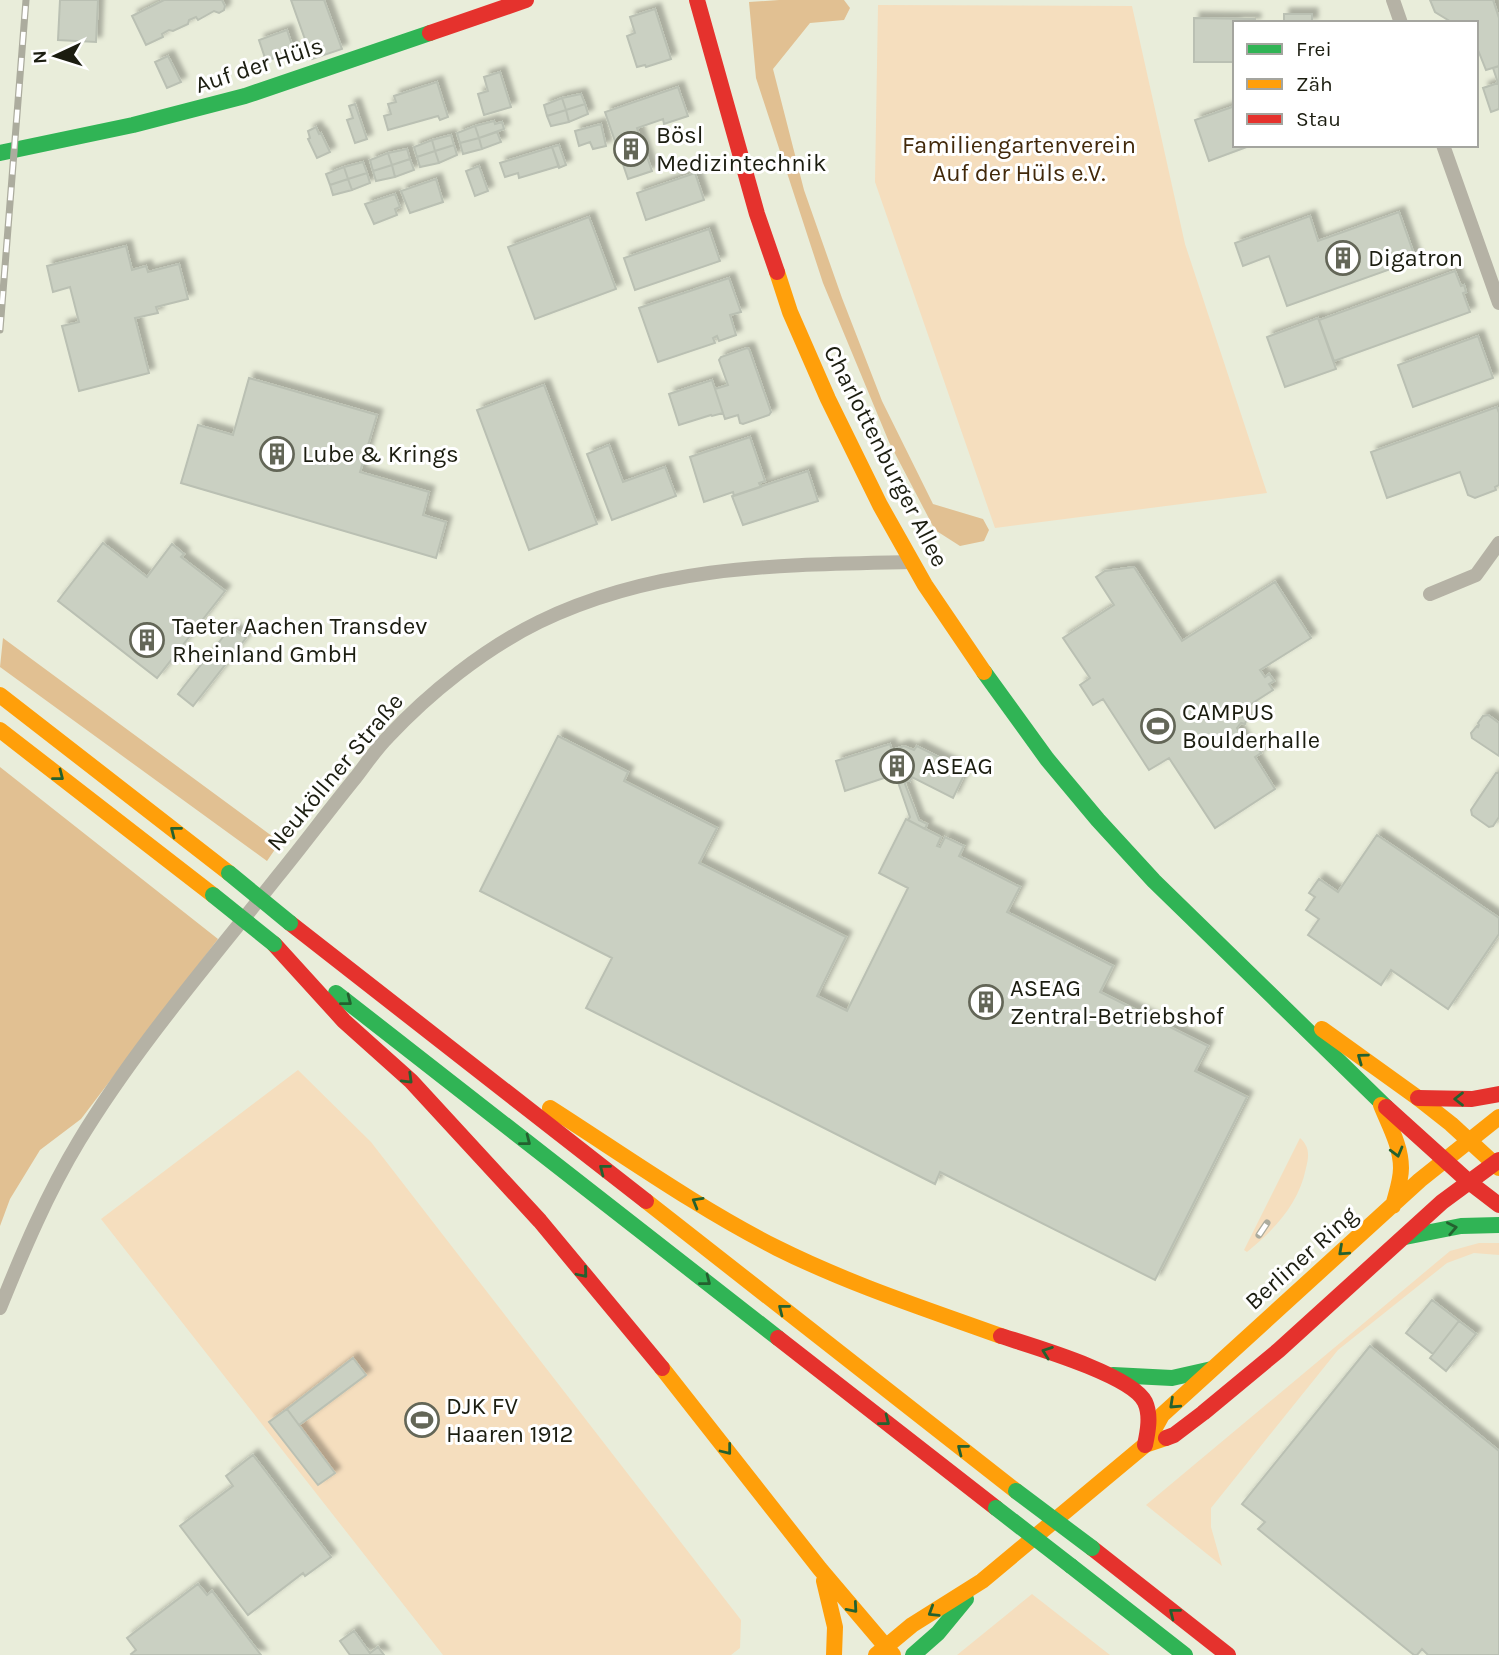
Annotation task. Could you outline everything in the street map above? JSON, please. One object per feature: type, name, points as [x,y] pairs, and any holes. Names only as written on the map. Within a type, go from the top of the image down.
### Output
[{"type":"main road","name":"Auf der Hüls","points":[[0,153],[134,125],[245,96],[526,0]]},
{"type":"main road","name":"Charlottenburger Allee","points":[[697,0],[757,214],[790,312],[828,399],[880,505],[925,585],[1055,769],[1154,881],[1379,1100],[1469,1182],[1499,1205]]},
{"type":"main road","points":[[4,697],[1228,1655]]},
{"type":"main road","points":[[2,732],[1185,1655]]},
{"type":"main road","points":[[274,944],[344,1021],[411,1081],[540,1221],[668,1375],[885,1652]]},
{"type":"main road","name":"Charlottenburger Allee","points":[[1268,991],[1418,1098],[1498,1164]]},
{"type":"main road","points":[[469,1063],[558,1113],[689,1198],[778,1248],[847,1280],[1111,1375],[1138,1391],[1148,1407],[1149,1424],[1145,1445]]},
{"type":"main road","points":[[1418,1098],[1472,1099],[1499,1094]]},
{"type":"main road","points":[[1379,1100],[1400,1158],[1400,1178],[1393,1206]]},
{"type":"main road","name":"Berliner Ring","points":[[885,1652],[912,1625],[982,1581],[1145,1445],[1162,1415],[1419,1180],[1499,1117]]},
{"type":"main road","name":"Berliner Ring","points":[[1145,1445],[1174,1435],[1203,1413],[1279,1350],[1442,1202],[1498,1164]]},
{"type":"main road","points":[[1405,1237],[1461,1226],[1499,1225]]},
{"type":"main road","points":[[1111,1375],[1172,1378],[1212,1369]]},
{"type":"main road","points":[[820,1569],[834,1615],[837,1640],[834,1655]]},
{"type":"main road","name":"Berliner Ring","points":[[913,1655],[938,1633],[982,1581]]},
{"type":"street","points":[[1393,0],[1400,21]]},
{"type":"street","points":[[1444,147],[1499,303]]},
{"type":"street","points":[[1430,594],[1476,575],[1499,543]]},
{"type":"street","name":"Neuköllner Straße","points":[[0,1308],[44,1205],[78,1143],[112,1090],[201,972],[386,738],[423,702],[494,647],[541,621],[608,594],[672,578],[760,566],[912,562]]},
{"type":"green space","name":"Familiengartenverein Auf der Hüls e.V.","points":[[878,5],[1132,6],[1185,244],[1267,493],[995,528],[875,182]]},
{"type":"green space","name":"DJK FV Haaren 1912","points":[[298,1070],[371,1142],[741,1620],[740,1648],[731,1655],[443,1655],[101,1219]]},
{"type":"green space","points":[[1300,1138],[1306,1145],[1308,1156],[1298,1193],[1276,1225],[1247,1252],[1244,1250]]},
{"type":"green space","points":[[1479,1243],[1499,1243],[1499,1255],[1474,1253],[1447,1263],[1338,1350],[1211,1508],[1211,1527],[1222,1566],[1146,1505],[1450,1251]]},
{"type":"green space","points":[[1032,1594],[1110,1655],[957,1655]]},
{"type":"shaded area","points":[[844,0],[850,8],[844,20],[810,23],[773,69],[804,190],[882,401],[933,504],[983,519],[989,530],[984,541],[960,546],[935,530],[889,442],[823,283],[756,78],[749,2]]},
{"type":"shaded area","points":[[3,638],[280,842],[267,861],[0,667]]},
{"type":"shaded area","points":[[0,767],[218,939],[81,1119],[40,1150],[10,1199],[0,1226]]},
{"type":"building","points":[[60,0],[98,0],[96,42],[58,40]]},
{"type":"building","points":[[164,0],[222,0],[225,6],[219,13],[214,11],[198,20],[196,17],[189,20],[188,24],[173,31],[169,30],[162,34],[163,37],[146,45],[132,16]]},
{"type":"building","points":[[291,0],[324,0],[342,49],[312,59]]},
{"type":"building","points":[[1430,0],[1493,0],[1499,18],[1499,66],[1486,70],[1478,50],[1478,21],[1450,21],[1435,12]]},
{"type":"building","points":[[655,9],[671,59],[637,67],[627,36],[635,33],[630,17]]},
{"type":"building","points":[[1284,14],[1312,14],[1312,21],[1284,21]]},
{"type":"building","points":[[1194,18],[1255,19],[1233,21],[1233,62],[1194,62]]},
{"type":"building","points":[[287,30],[294,51],[266,61],[259,40]]},
{"type":"building","points":[[168,56],[181,82],[167,88],[155,62]]},
{"type":"building","points":[[1499,66],[1499,109],[1491,112],[1483,88],[1498,83],[1493,68]]},
{"type":"building","points":[[500,72],[511,107],[484,115],[478,94],[488,91],[484,77]]},
{"type":"building","points":[[437,82],[448,117],[440,120],[438,116],[388,130],[384,116],[391,114],[388,104],[396,102],[394,96]]},
{"type":"building","name":"Bösl Medizintechnik","points":[[678,87],[688,116],[664,124],[663,119],[637,128],[652,171],[628,179],[605,112]]},
{"type":"building","points":[[581,94],[585,104],[566,110],[562,98]]},
{"type":"building","points":[[562,98],[566,110],[547,116],[544,105]]},
{"type":"building","points":[[355,104],[367,139],[355,143],[347,120],[353,118],[349,106]]},
{"type":"building","points":[[585,104],[588,114],[569,122],[566,110]]},
{"type":"building","points":[[1233,107],[1233,147],[1247,147],[1209,161],[1195,120]]},
{"type":"building","points":[[566,110],[569,122],[551,126],[547,116]]},
{"type":"building","points":[[494,121],[495,124],[502,122],[504,129],[479,138],[475,126]]},
{"type":"building","points":[[601,124],[606,146],[593,149],[590,142],[579,146],[575,131]]},
{"type":"building","points":[[475,126],[479,138],[460,143],[457,133]]},
{"type":"building","points":[[316,127],[330,152],[317,158],[308,139],[308,131]]},
{"type":"building","points":[[497,132],[501,142],[482,149],[479,138]]},
{"type":"building","points":[[451,135],[454,145],[435,151],[432,140]]},
{"type":"building","points":[[479,138],[482,149],[463,154],[460,143]]},
{"type":"building","points":[[432,140],[435,151],[417,157],[414,147]]},
{"type":"building","points":[[454,145],[457,155],[439,163],[435,151]]},
{"type":"building","points":[[559,145],[566,165],[559,168],[552,147]]},
{"type":"building","points":[[552,147],[559,166],[519,178],[518,173],[505,177],[500,163]]},
{"type":"building","points":[[407,149],[410,159],[392,165],[388,153]]},
{"type":"building","points":[[435,151],[439,163],[420,167],[417,157]]},
{"type":"building","points":[[388,153],[392,165],[373,171],[370,160]]},
{"type":"building","points":[[410,159],[414,170],[395,177],[392,165]]},
{"type":"building","points":[[363,162],[367,173],[348,179],[344,167]]},
{"type":"building","points":[[392,165],[395,177],[376,181],[373,171]]},
{"type":"building","points":[[479,166],[488,191],[475,196],[466,171]]},
{"type":"building","points":[[344,167],[348,179],[330,185],[326,174]]},
{"type":"building","points":[[367,173],[370,183],[352,190],[348,179]]},
{"type":"building","points":[[695,173],[704,200],[646,220],[637,193]]},
{"type":"building","points":[[348,179],[352,190],[333,195],[330,185]]},
{"type":"building","points":[[436,179],[443,202],[410,213],[401,191]]},
{"type":"building","points":[[395,194],[400,207],[395,209],[397,215],[374,224],[365,204]]},
{"type":"building","name":"Digatron","points":[[1399,212],[1416,260],[1287,306],[1269,256],[1243,266],[1235,243],[1310,216],[1318,241]]},
{"type":"building","points":[[589,217],[616,289],[535,319],[508,247]]},
{"type":"building","points":[[709,229],[720,261],[635,290],[624,258]]},
{"type":"building","points":[[126,246],[132,270],[146,266],[148,272],[179,264],[188,299],[156,307],[158,313],[135,318],[149,373],[79,391],[62,326],[79,322],[70,287],[53,292],[47,266]]},
{"type":"building","points":[[1455,271],[1461,286],[1464,285],[1466,292],[1463,293],[1470,312],[1334,361],[1319,320]]},
{"type":"building","points":[[729,278],[741,312],[730,315],[736,335],[719,341],[717,336],[713,338],[715,343],[658,362],[639,308]]},
{"type":"building","points":[[1318,318],[1336,369],[1285,387],[1267,337]]},
{"type":"building","name":"Digatron","points":[[1478,336],[1493,378],[1413,407],[1398,365]]},
{"type":"building","points":[[747,348],[771,412],[743,424],[740,423],[738,415],[725,419],[715,389],[728,385],[719,360],[721,357]]},
{"type":"building","name":"Lube & Krings","points":[[249,378],[377,415],[360,472],[429,492],[423,515],[446,522],[436,558],[181,483],[198,425],[233,435]]},
{"type":"building","points":[[712,380],[723,413],[679,425],[669,394]]},
{"type":"building","points":[[544,385],[597,524],[529,550],[477,410]]},
{"type":"building","points":[[1497,407],[1499,485],[1495,487],[1496,490],[1475,498],[1468,495],[1460,472],[1387,498],[1371,452]]},
{"type":"building","points":[[750,437],[765,481],[759,483],[761,487],[734,496],[733,492],[704,502],[690,457]]},
{"type":"building","points":[[609,445],[623,482],[665,467],[676,496],[612,520],[587,454]]},
{"type":"building","points":[[808,471],[818,501],[743,525],[732,496]]},
{"type":"building","name":"Taeter Aachen Transdev Rheinland GmbH","points":[[103,543],[147,577],[172,544],[184,554],[181,557],[225,591],[157,678],[58,601]]},
{"type":"building","points":[[1134,567],[1182,641],[1275,582],[1311,638],[1260,670],[1265,677],[1269,674],[1274,681],[1269,684],[1273,690],[1242,710],[1245,713],[1243,717],[1247,718],[1245,724],[1241,723],[1237,728],[1251,750],[1256,746],[1261,753],[1255,757],[1275,789],[1215,828],[1169,758],[1149,770],[1103,699],[1093,705],[1080,685],[1090,678],[1063,638],[1114,605],[1096,577],[1105,571]]},
{"type":"building","name":"Taeter Aachen Transdev Rheinland GmbH","points":[[231,627],[246,638],[193,706],[178,694]]},
{"type":"building","points":[[1488,715],[1499,723],[1499,756],[1472,738],[1471,733],[1478,727],[1483,716]]},
{"type":"building","name":"ASEAG Zentral-Betriebshof","points":[[558,736],[628,772],[624,781],[717,828],[699,863],[846,937],[817,996],[847,1011],[908,888],[879,873],[906,819],[941,837],[937,846],[940,847],[945,837],[964,846],[959,856],[1020,887],[1007,912],[1113,966],[1100,992],[1208,1046],[1195,1071],[1247,1097],[1155,1280],[940,1172],[935,1184],[586,1008],[612,958],[480,891]]},
{"type":"building","name":"ASEAG","points":[[890,744],[892,750],[904,746],[914,750],[917,746],[966,771],[953,798],[912,777],[910,781],[907,780],[900,776],[902,772],[845,791],[836,761]]},
{"type":"building","points":[[1496,773],[1499,773],[1499,817],[1493,826],[1489,827],[1472,815],[1471,810]]},
{"type":"building","points":[[901,776],[907,780],[905,784],[919,820],[927,824],[925,829],[908,820],[910,817],[898,782]]},
{"type":"building","points":[[1377,835],[1499,918],[1499,934],[1448,1009],[1391,970],[1381,985],[1308,935],[1319,919],[1306,910],[1315,897],[1309,893],[1319,879],[1338,892]]},
{"type":"building","points":[[1432,1300],[1459,1321],[1433,1354],[1406,1333]]},
{"type":"building","points":[[1459,1321],[1476,1334],[1446,1371],[1430,1358]]},
{"type":"building","points":[[1370,1346],[1499,1451],[1499,1655],[1428,1655],[1422,1649],[1414,1655],[1258,1529],[1265,1522],[1242,1504]]},
{"type":"building","points":[[353,1358],[366,1375],[299,1425],[287,1409]]},
{"type":"building","points":[[287,1409],[335,1473],[318,1485],[269,1422]]},
{"type":"building","points":[[253,1455],[331,1557],[305,1576],[303,1573],[248,1615],[180,1526],[233,1486],[226,1476]]},
{"type":"building","points":[[198,1584],[207,1595],[212,1591],[261,1655],[132,1655],[136,1650],[127,1638]]},
{"type":"building","points":[[354,1631],[370,1653],[378,1647],[384,1655],[350,1655],[340,1641]]},
{"type":"railway","points":[[0,330],[26,0]]},
{"type":"railway","points":[[1259,1235],[1267,1223]]},
{"type":"traffic: fast","points":[[0,153],[133,125],[245,96],[430,33]]},
{"type":"traffic: fast","points":[[984,672],[1047,759],[1154,881],[1386,1107]]},
{"type":"traffic: fast","points":[[229,873],[290,923]]},
{"type":"traffic: fast","points":[[213,895],[274,944]]},
{"type":"traffic: fast","points":[[336,993],[778,1338]]},
{"type":"traffic: fast","points":[[1405,1237],[1461,1226],[1499,1225]]},
{"type":"traffic: fast","points":[[1113,1375],[1172,1378],[1212,1369]]},
{"type":"traffic: fast","points":[[1016,1491],[1092,1548]]},
{"type":"traffic: fast","points":[[996,1508],[1071,1566]]},
{"type":"traffic: fast","points":[[1071,1566],[1185,1655]]},
{"type":"traffic: fast","points":[[913,1655],[938,1633],[966,1599]]},
{"type":"traffic: slow","points":[[777,272],[790,312],[828,399],[880,505],[925,585],[984,672]]},
{"type":"traffic: slow","points":[[0,695],[229,873]]},
{"type":"traffic: slow","points":[[0,730],[213,895]]},
{"type":"traffic: slow","points":[[1322,1029],[1418,1098],[1499,1168]]},
{"type":"traffic: slow","points":[[1381,1105],[1394,1136],[1401,1168],[1393,1206]]},
{"type":"traffic: slow","points":[[550,1108],[690,1199],[777,1248],[860,1285],[1001,1336]]},
{"type":"traffic: slow","points":[[1147,1442],[1162,1415],[1420,1180],[1499,1117]]},
{"type":"traffic: slow","points":[[646,1201],[1016,1491]]},
{"type":"traffic: slow","points":[[662,1368],[820,1569],[893,1655]]},
{"type":"traffic: slow","points":[[876,1655],[912,1625],[982,1581],[1145,1445],[1166,1438]]},
{"type":"traffic: slow","points":[[824,1581],[835,1627],[834,1655]]},
{"type":"traffic: jam","points":[[430,33],[526,0]]},
{"type":"traffic: jam","points":[[697,0],[757,214],[777,272]]},
{"type":"traffic: jam","points":[[290,923],[646,1201]]},
{"type":"traffic: jam","points":[[274,944],[344,1021],[411,1081],[540,1221],[662,1368]]},
{"type":"traffic: jam","points":[[1418,1098],[1472,1099],[1499,1094]]},
{"type":"traffic: jam","points":[[1386,1107],[1469,1182],[1499,1205]]},
{"type":"traffic: jam","points":[[1166,1438],[1203,1413],[1279,1350],[1442,1202],[1499,1160]]},
{"type":"traffic: jam","points":[[1001,1336],[1102,1372],[1136,1392],[1145,1402],[1148,1412],[1145,1445]]},
{"type":"traffic: jam","points":[[778,1338],[996,1508]]},
{"type":"traffic: jam","points":[[1092,1548],[1228,1655]]},
{"type":"place","name":"Bösl Medizintechnik","points":[[631,149]]},
{"type":"place","name":"Digatron","points":[[1343,258]]},
{"type":"place","name":"Lube & Krings","points":[[277,454]]},
{"type":"place","name":"Taeter Aachen Transdev Rheinland GmbH","points":[[147,640]]},
{"type":"place","name":"CAMPUS Boulderhalle","points":[[1158,726]]},
{"type":"place","name":"ASEAG","points":[[897,766]]},
{"type":"place","name":"ASEAG Zentral-Betriebshof","points":[[986,1002]]},
{"type":"place","name":"DJK FV Haaren 1912","points":[[422,1420]]}]
